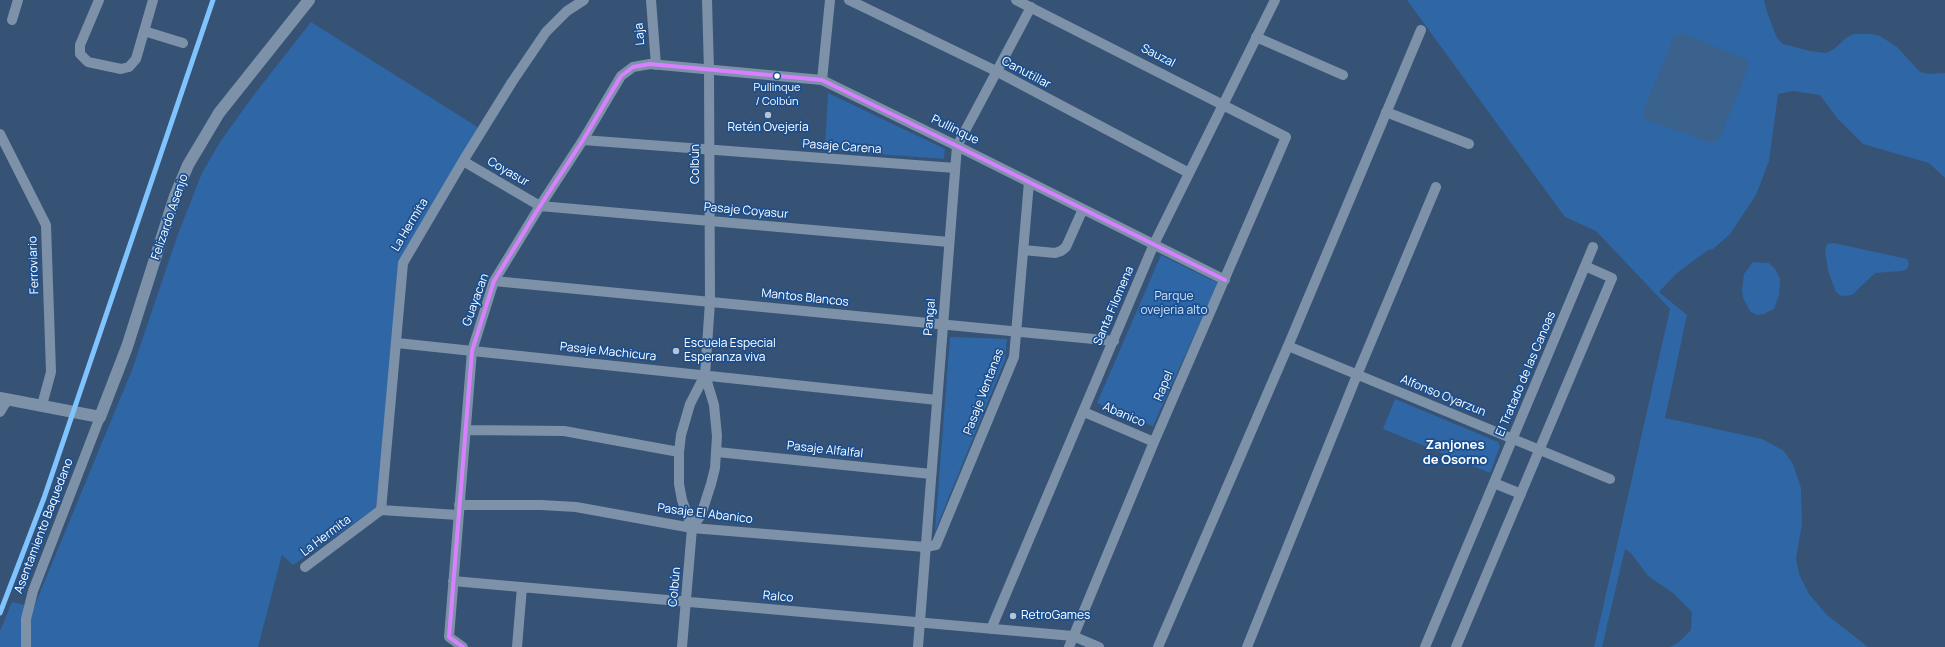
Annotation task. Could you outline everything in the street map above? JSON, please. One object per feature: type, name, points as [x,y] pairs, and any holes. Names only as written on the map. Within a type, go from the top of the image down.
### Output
[{"type":"street","points":[[12,20],[18,0]]},
{"type":"street","points":[[99,0],[80,45],[80,54],[85,61],[121,69],[129,67],[136,59],[153,0]]},
{"type":"street","name":"Felizardo Asenjo","points":[[100,416],[125,353],[175,196],[190,160],[219,113],[309,0]]},
{"type":"street","name":"La Hermita","points":[[305,568],[381,510],[403,263],[463,161],[512,82],[546,32],[567,11],[584,0]]},
{"type":"street","name":"Laja","points":[[651,0],[656,65]]},
{"type":"street","name":"Colbún","points":[[692,528],[701,515],[707,500],[715,468],[717,452],[714,406],[705,376],[710,302],[709,70],[707,0]]},
{"type":"street","points":[[822,80],[830,0]]},
{"type":"street","name":"Canutillar","points":[[849,0],[996,71],[1189,173]]},
{"type":"street","name":"Sauzal","points":[[1016,0],[1286,137]]},
{"type":"street","name":"Santa Filomena","points":[[991,629],[1154,244],[1275,0]]},
{"type":"street","name":"Pangal","points":[[918,647],[949,242],[958,146],[996,71],[1031,7]]},
{"type":"street","points":[[1158,647],[1288,346],[1421,30]]},
{"type":"street","points":[[144,31],[183,43]]},
{"type":"street","points":[[1256,37],[1343,76]]},
{"type":"street","name":"Guayacan","points":[[463,647],[449,637],[472,351],[494,281],[583,140],[621,76],[626,71],[638,65],[656,65]]},
{"type":"street","name":"Pullinque","points":[[656,65],[822,80],[958,146],[1224,280]]},
{"type":"street","points":[[1386,112],[1470,144]]},
{"type":"street","name":"Ferroviario","points":[[0,134],[46,225],[51,372],[42,405]]},
{"type":"street","name":"Rapel","points":[[1069,647],[1154,442],[1286,137]]},
{"type":"street","name":"Pasaje Carena","points":[[583,140],[955,168]]},
{"type":"street","name":"Coyasur","points":[[463,161],[540,206]]},
{"type":"street","name":"Pasaje Ventanas","points":[[925,547],[936,545],[1014,357],[1029,182]]},
{"type":"street","points":[[1247,647],[1357,375],[1436,187]]},
{"type":"street","name":"Pasaje Coyasur","points":[[540,206],[949,242]]},
{"type":"street","points":[[1023,250],[1055,253],[1061,251],[1066,247],[1084,209]]},
{"type":"street","name":"El Tratado de las Canoas","points":[[1425,647],[1593,247]]},
{"type":"street","points":[[1456,647],[1612,278],[1585,266]]},
{"type":"street","name":"Mantos Blancos","points":[[494,281],[1114,341]]},
{"type":"street","name":"Pasaje Machicura","points":[[397,343],[937,400]]},
{"type":"street","name":"Alfonso Oyarzun","points":[[1288,346],[1610,479]]},
{"type":"street","name":"Colbún","points":[[682,647],[687,602],[692,528],[679,484],[679,452],[686,414],[697,389],[705,376]]},
{"type":"street","points":[[0,412],[4,399],[100,416]]},
{"type":"street","name":"Abanico","points":[[1084,412],[1154,442]]},
{"type":"street","name":"Asentamiento Baquedano","points":[[26,647],[26,619],[33,591],[100,416]]},
{"type":"street","points":[[466,430],[564,431],[679,452]]},
{"type":"street","name":"Pasaje Alfalfal","points":[[717,452],[931,474]]},
{"type":"street","points":[[1494,482],[1521,494]]},
{"type":"street","name":"Pasaje El Abanico","points":[[459,510],[541,505],[576,507],[692,528],[925,547]]},
{"type":"street","points":[[381,510],[459,510]]},
{"type":"street","name":"Ralco","points":[[453,581],[1073,636],[1099,647]]},
{"type":"street","points":[[517,647],[522,587]]},
{"type":"green space","points":[[1407,0],[1764,0],[1777,38],[1783,44],[1810,51],[1826,53],[1854,34],[1871,34],[1880,36],[1897,47],[1920,72],[1928,74],[1945,73],[1945,178],[1929,163],[1863,144],[1837,118],[1820,95],[1793,91],[1778,94],[1769,161],[1756,195],[1730,234],[1713,249],[1708,250],[1677,273],[1659,292],[1687,315],[1665,418],[1762,439],[1784,451],[1793,464],[1801,488],[1802,524],[1796,558],[1799,574],[1809,594],[1827,615],[1868,647],[1670,647],[1679,642],[1691,630],[1692,612],[1673,593],[1648,576],[1631,553],[1625,549],[1602,647],[1594,647],[1670,309],[1596,231],[1565,217]]},
{"type":"green space","points":[[311,22],[479,128],[401,259],[376,508],[293,565],[282,555],[258,647],[0,647],[0,631],[12,602],[34,607],[132,370],[178,234],[202,173],[220,142],[253,96]]},
{"type":"green space","points":[[828,93],[945,149],[944,159],[825,150]]},
{"type":"green space","points":[[1834,243],[1907,259],[1909,264],[1907,269],[1902,271],[1875,273],[1852,295],[1841,296],[1836,292],[1828,271],[1825,250],[1827,244]]},
{"type":"green space","name":"Parque ovejeria alto","points":[[1161,255],[1218,283],[1153,426],[1097,403]]},
{"type":"green space","points":[[1753,262],[1769,263],[1776,270],[1780,279],[1779,295],[1774,309],[1764,314],[1756,315],[1750,311],[1743,298],[1742,290],[1744,274]]},
{"type":"green space","points":[[950,337],[1007,339],[1005,360],[935,531]]},
{"type":"green space","points":[[1395,399],[1498,442],[1500,446],[1490,473],[1383,429]]},
{"type":"shaded area","points":[[1682,33],[1747,60],[1748,68],[1719,140],[1712,143],[1644,119],[1643,112],[1674,37]]},
{"type":"transit line","points":[[0,613],[44,498],[213,0]]},
{"type":"transit line","points":[[463,647],[449,637],[472,351],[494,281],[583,140],[621,76],[633,67],[650,64],[822,80],[1225,280]]},
{"type":"place","name":"Pullinque / Colbún","points":[[777,76]]},
{"type":"place","name":"Retén Ovejería","points":[[768,115]]},
{"type":"place","name":"Escuela Especial Esperanza viva","points":[[676,351]]},
{"type":"place","name":"RetroGames","points":[[1013,616]]},
{"type":"district","name":"Zanjones de Osorno","points":[[1455,452]]}]
